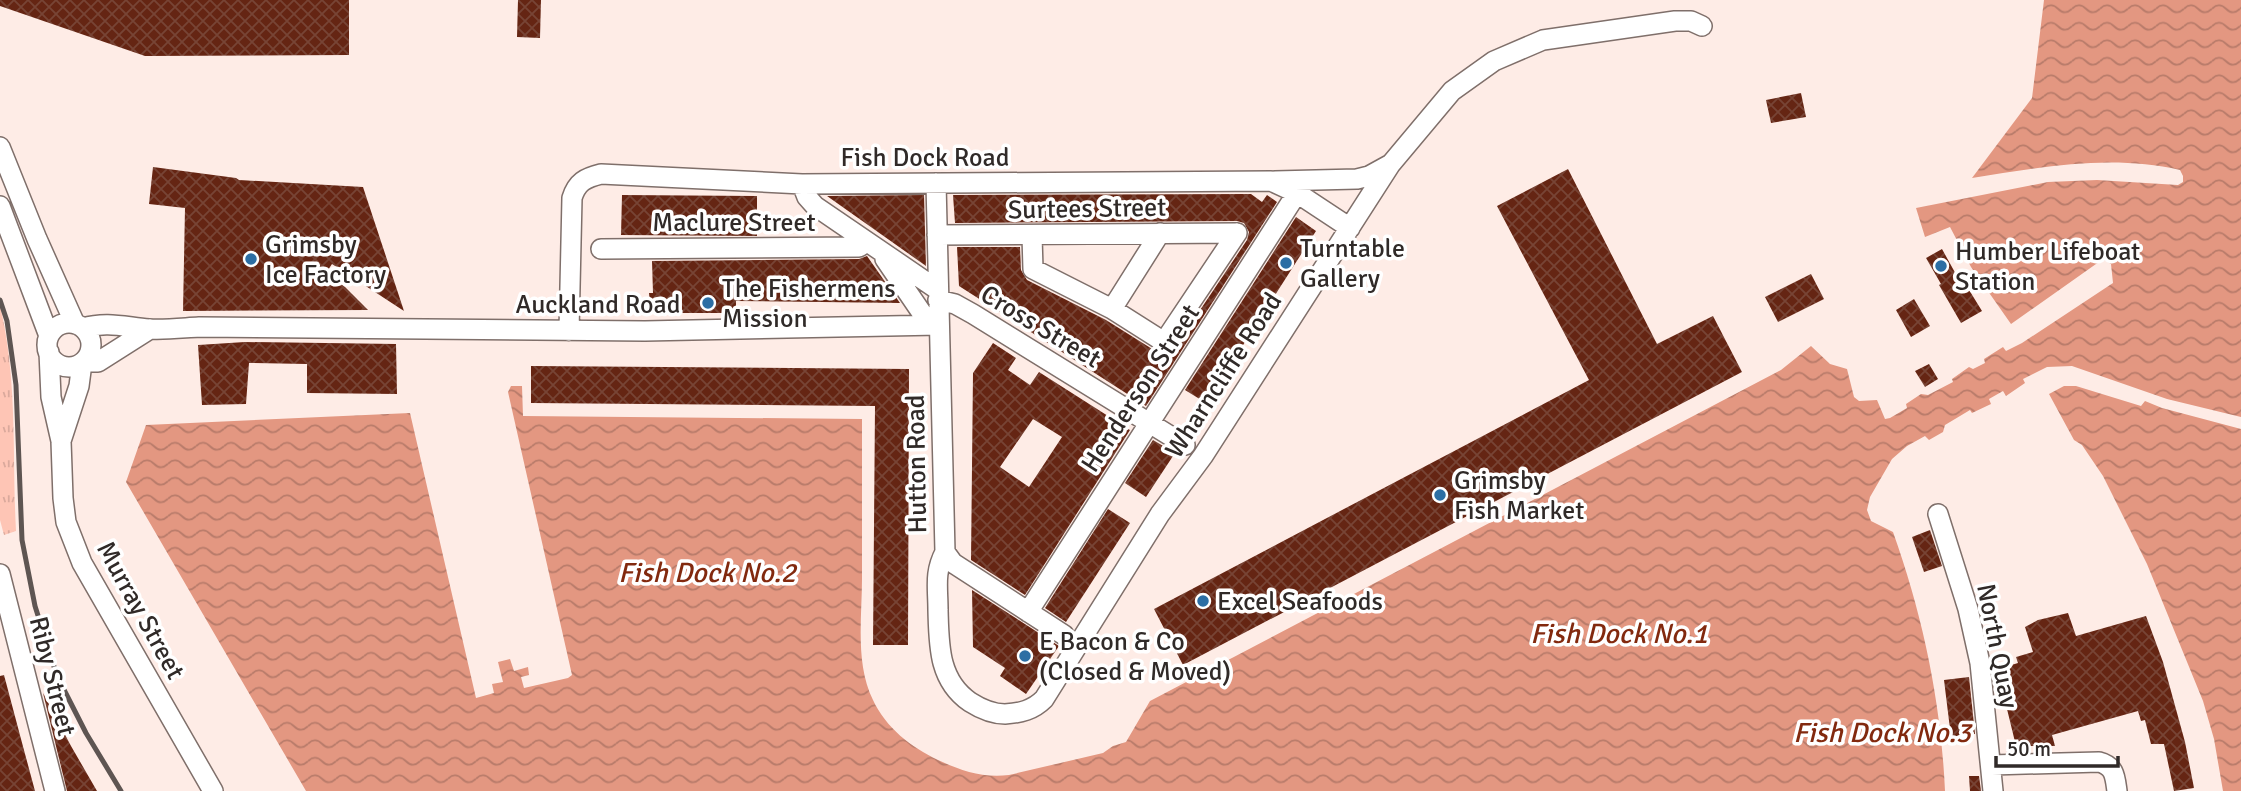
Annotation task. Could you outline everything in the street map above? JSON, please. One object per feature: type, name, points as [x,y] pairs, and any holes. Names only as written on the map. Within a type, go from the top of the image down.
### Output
[{"type":"street","name":"Wharncliffe Road","points":[[1037,706],[1044,699],[1160,514],[1203,456],[1390,165],[1452,91],[1494,61],[1543,40],[1675,21],[1691,21],[1702,26]]},
{"type":"street","points":[[0,148],[37,239],[79,326],[90,338],[88,356],[83,362]]},
{"type":"street","name":"Fish Dock Road","points":[[569,331],[572,198],[580,181],[601,174],[802,184],[1271,181],[1357,179],[1390,165]]},
{"type":"street","name":"Fish Dock Road","points":[[1271,181],[1297,194],[1350,228]]},
{"type":"street","name":"Hutton Road","points":[[936,183],[938,295],[934,325],[945,552],[937,566],[939,645],[946,674],[966,699],[988,711],[1013,714],[1037,706]]},
{"type":"street","name":"Cross Street","points":[[802,184],[807,197],[815,206],[938,295],[1185,445]]},
{"type":"street","name":"Henderson Street","points":[[1028,612],[1297,194]]},
{"type":"street","name":"Murray Street","points":[[0,206],[49,344],[51,397],[61,442],[66,522],[82,563],[214,791]]},
{"type":"street","points":[[1032,236],[1033,269],[1112,309],[1160,233]]},
{"type":"street","name":"Surtees Street","points":[[937,235],[1237,233],[1164,342],[1112,309]]},
{"type":"street","name":"Cross Street","points":[[873,246],[934,325]]},
{"type":"street","name":"Maclure Street","points":[[601,249],[873,246]]},
{"type":"street","points":[[79,326],[63,324],[49,344],[52,358],[63,366],[98,362],[150,329]]},
{"type":"street","name":"Auckland Road","points":[[79,326],[119,324],[150,329],[199,327],[645,331],[934,325]]},
{"type":"street","name":"Murray Street","points":[[61,442],[79,386],[83,362]]},
{"type":"street","name":"North Quay","points":[[1938,514],[1974,631],[1980,663],[1993,791]]},
{"type":"street","points":[[945,552],[953,563],[1065,635]]},
{"type":"street","name":"Riby Street","points":[[0,574],[55,791]]},
{"type":"street","points":[[1992,765],[2099,762],[2112,769],[2117,791]]},
{"type":"green space","points":[[0,306],[12,390],[16,531],[4,535],[0,520]]},
{"type":"water","points":[[2044,0],[2241,0],[2241,417],[2167,399],[2072,366],[2047,367],[2023,379],[2025,383],[2006,396],[2003,391],[1989,399],[1991,404],[1972,413],[1970,410],[1945,425],[1943,432],[1929,440],[1925,436],[1892,459],[1870,497],[1867,510],[1871,521],[1893,532],[1922,627],[1935,692],[1945,791],[306,791],[126,482],[146,425],[410,413],[476,698],[494,693],[492,684],[503,682],[498,662],[510,659],[514,671],[528,667],[529,675],[521,677],[524,688],[572,675],[508,392],[511,386],[522,386],[523,416],[862,419],[862,656],[867,686],[878,710],[892,728],[909,743],[928,755],[972,773],[1009,775],[1103,753],[1126,742],[1150,701],[1781,370],[1811,346],[1830,364],[1847,369],[1854,397],[1859,401],[1877,400],[1885,419],[1890,418],[1907,408],[1906,404],[1921,394],[1928,395],[1953,382],[1952,379],[1969,367],[1973,369],[1985,363],[1984,359],[2003,347],[2006,351],[2022,343],[2113,283],[2111,264],[2104,260],[2011,324],[1971,267],[1950,227],[1925,237],[1916,208],[2048,182],[2097,180],[2178,185],[2183,182],[2180,170],[2128,163],[2076,164],[1972,178],[2032,98]]},
{"type":"water","points":[[2064,386],[2076,386],[2141,406],[2145,401],[2241,429],[2241,791],[2223,791],[2214,739],[2203,701],[2147,564],[2103,476],[2082,445],[2074,440],[2049,394]]},
{"type":"building","points":[[0,0],[349,0],[349,55],[145,56],[0,6]]},
{"type":"building","points":[[518,0],[541,0],[540,38],[517,37]]},
{"type":"building","points":[[1801,93],[1806,117],[1771,123],[1766,100]]},
{"type":"building","name":"Grimsby Ice Factory","points":[[153,167],[239,180],[363,187],[404,311],[332,264],[328,270],[368,310],[183,311],[185,208],[149,204]]},
{"type":"building","name":"Grimsby Fish Market","points":[[1568,169],[1657,344],[1713,316],[1742,372],[1183,665],[1154,609],[1589,380],[1497,206]]},
{"type":"building","points":[[1251,194],[1262,202],[1267,195],[1277,202],[1146,406],[959,286],[957,247],[1020,247],[1021,270],[1027,280],[1106,320],[1157,352],[1169,353],[1247,240],[1249,232],[1244,223],[955,223],[953,195]]},
{"type":"building","points":[[622,195],[757,196],[757,236],[621,235]]},
{"type":"building","points":[[924,195],[926,266],[827,196]]},
{"type":"building","points":[[1296,217],[1316,231],[1206,403],[1185,390]]},
{"type":"building","points":[[1942,249],[1963,287],[1966,285],[1982,311],[1961,323],[1926,258]]},
{"type":"building","points":[[867,256],[900,303],[736,301],[736,313],[651,313],[649,293],[653,293],[652,261],[859,259]]},
{"type":"building","points":[[1811,274],[1824,299],[1778,322],[1765,297]]},
{"type":"building","points":[[1914,299],[1930,326],[1911,337],[1896,310]]},
{"type":"building","points":[[245,342],[396,344],[397,394],[307,393],[307,364],[249,363],[246,404],[202,405],[198,345]]},
{"type":"building","points":[[993,343],[1016,358],[1008,370],[1030,385],[1039,372],[1130,430],[1025,595],[971,560],[973,373]],"holes":[[[1033,419],[1062,437],[1029,487],[1000,467]]]},
{"type":"building","points":[[1929,364],[1938,379],[1925,387],[1915,371]]},
{"type":"building","points":[[531,366],[909,369],[908,645],[873,645],[875,406],[531,403]]},
{"type":"building","points":[[1153,440],[1175,453],[1146,497],[1125,483]]},
{"type":"building","points":[[1108,509],[1130,523],[1066,622],[1045,608]]},
{"type":"building","points":[[1930,530],[1942,566],[1924,572],[1912,537]]},
{"type":"building","points":[[972,590],[1059,646],[1026,694],[1000,676],[1005,668],[973,647]]},
{"type":"building","points":[[2068,613],[2076,636],[2146,616],[2163,662],[2185,742],[2194,788],[2174,791],[2164,744],[2151,744],[2145,720],[2141,721],[2138,711],[2052,735],[2055,746],[2016,746],[2007,709],[2016,706],[2005,667],[2018,663],[2016,657],[2033,652],[2025,627],[2038,620]]},
{"type":"building","points":[[4,675],[35,791],[0,791],[0,676]]},
{"type":"building","points":[[1969,677],[1975,734],[1951,737],[1944,680]]},
{"type":"building","points":[[43,693],[71,746],[97,791],[67,791]]},
{"type":"building","points":[[1969,776],[1979,776],[1981,791],[1970,791]]},
{"type":"railway","points":[[0,300],[7,321],[16,385],[22,540],[35,606],[57,676],[86,733],[121,791]]},
{"type":"place","name":"Grimsby Ice Factory","points":[[251,259]]},
{"type":"place","name":"Turntable Gallery","points":[[1286,263]]},
{"type":"place","name":"Humber Lifeboat Station","points":[[1941,266]]},
{"type":"place","name":"The Fishermens Mission","points":[[708,303]]},
{"type":"place","name":"Grimsby Fish Market","points":[[1440,495]]},
{"type":"place","name":"Excel Seafoods","points":[[1203,601]]},
{"type":"place","name":"E Bacon & Co (Closed & Moved)","points":[[1025,656]]},
{"type":"water label","name":"Fish Dock No.2","points":[[707,572]]},
{"type":"water label","name":"Fish Dock No.1","points":[[1619,633]]},
{"type":"water label","name":"Fish Dock No.3","points":[[1882,732]]}]
